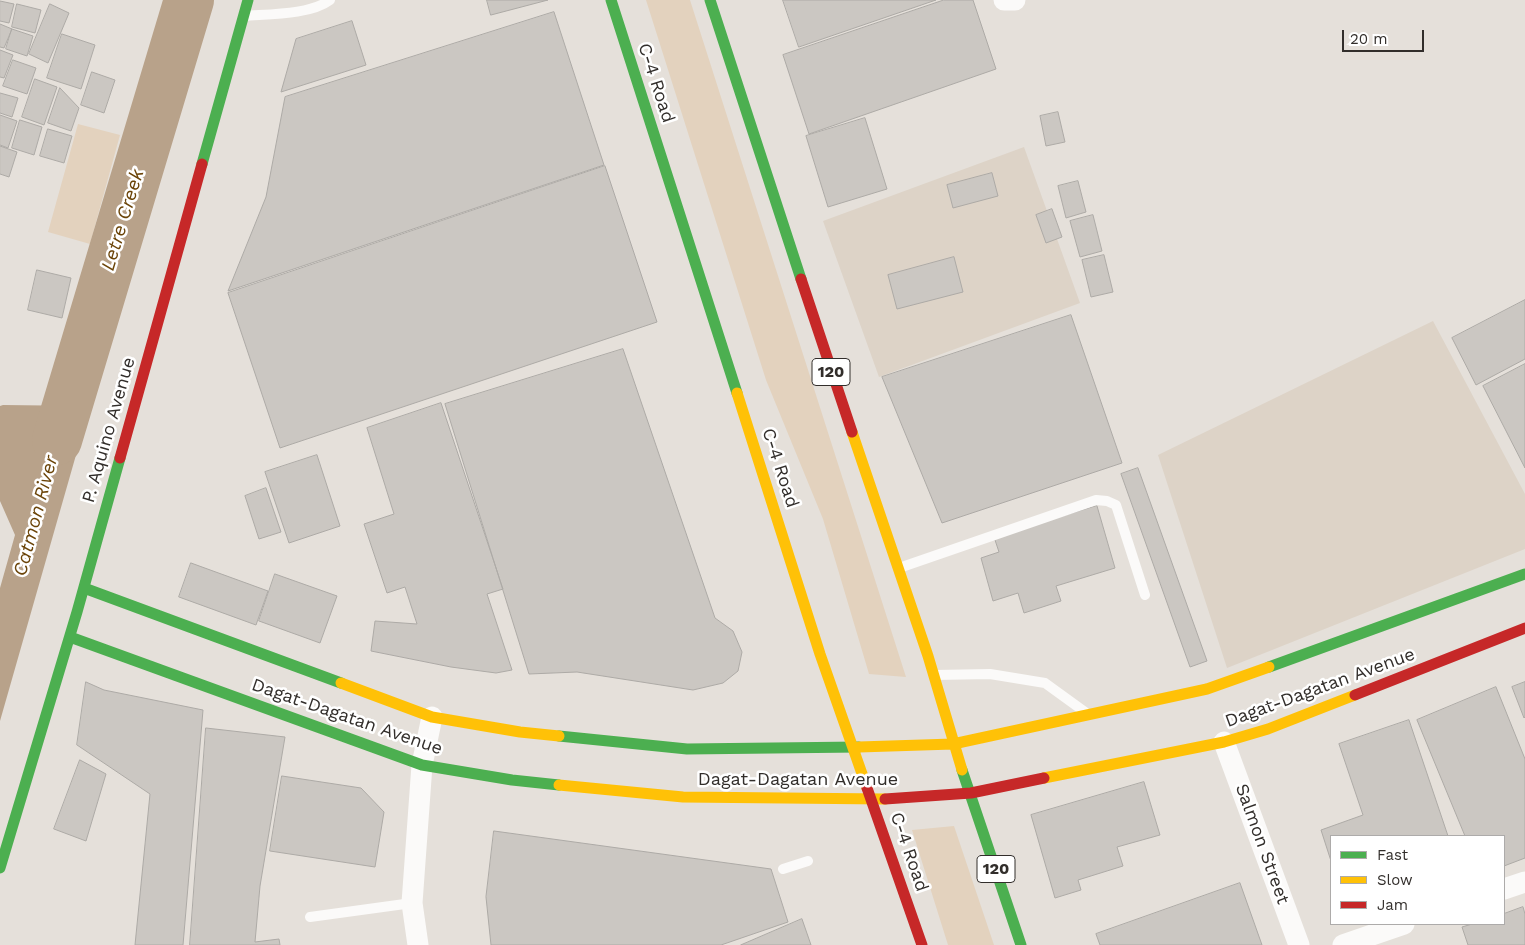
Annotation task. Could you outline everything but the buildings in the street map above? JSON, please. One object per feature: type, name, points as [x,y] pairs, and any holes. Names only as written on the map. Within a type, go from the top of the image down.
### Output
[{"type":"main road","name":"P. Aquino Avenue","points":[[0,868],[84,588],[248,0]]},
{"type":"main road","name":"C-4 Road","points":[[611,0],[820,654],[922,945]]},
{"type":"main road","name":"120","points":[[710,0],[1020,945]]},
{"type":"main road","name":"Dagat-Dagatan Avenue","points":[[84,588],[432,717],[520,732],[688,749],[953,744],[1207,689],[1525,574]]},
{"type":"main road","name":"Dagat-Dagatan Avenue","points":[[70,637],[422,765],[512,780],[683,797],[872,800],[971,793],[1224,742],[1268,729],[1525,628]]},
{"type":"street","points":[[418,945],[412,903],[422,765],[432,717]]},
{"type":"street","name":"Salmon Street","points":[[1224,742],[1299,945]]},
{"type":"street","points":[[1505,889],[1525,882]]},
{"type":"street","points":[[1343,945],[1401,925]]},
{"type":"lane","points":[[243,16],[293,12],[324,5],[330,0]]},
{"type":"lane","points":[[898,569],[1096,500],[1107,501],[1116,505],[1145,595]]},
{"type":"lane","points":[[933,675],[990,674],[1045,683],[1090,715]]},
{"type":"lane","points":[[784,869],[808,861]]},
{"type":"lane","points":[[310,917],[412,903]]},
{"type":"shaded area","points":[[646,0],[690,0],[906,677],[869,674],[823,519],[766,380]]},
{"type":"shaded area","points":[[78,124],[120,135],[90,244],[48,232]]},
{"type":"shaded area","points":[[1024,147],[1080,303],[879,377],[823,221]]},
{"type":"shaded area","points":[[1433,321],[1525,494],[1525,549],[1227,668],[1158,455]]},
{"type":"shaded area","points":[[954,826],[994,945],[948,945],[912,830]]},
{"type":"water","name":"Catmon River","points":[[0,406],[90,406],[0,721],[0,588],[15,535],[0,501]]},
{"type":"waterway","name":"Letre Creek","points":[[57,440],[189,0]]},
{"type":"traffic: fast","points":[[202,164],[248,0]]},
{"type":"traffic: fast","points":[[611,0],[737,393]]},
{"type":"traffic: fast","points":[[710,0],[801,279]]},
{"type":"traffic: fast","points":[[0,868],[77,612],[120,458]]},
{"type":"traffic: fast","points":[[1269,667],[1525,574]]},
{"type":"traffic: fast","points":[[84,588],[341,683]]},
{"type":"traffic: fast","points":[[70,637],[422,765],[512,780],[559,785]]},
{"type":"traffic: fast","points":[[559,736],[687,749],[859,747]]},
{"type":"traffic: fast","points":[[962,770],[1021,945]]},
{"type":"traffic: slow","points":[[737,393],[820,654],[867,788]]},
{"type":"traffic: slow","points":[[852,432],[928,656],[962,770]]},
{"type":"traffic: slow","points":[[859,747],[953,744],[1207,689],[1269,667]]},
{"type":"traffic: slow","points":[[341,683],[432,717],[520,732],[559,736]]},
{"type":"traffic: slow","points":[[1044,778],[1224,742],[1268,729],[1355,695]]},
{"type":"traffic: slow","points":[[559,785],[683,797],[885,799]]},
{"type":"traffic: jam","points":[[120,458],[202,164]]},
{"type":"traffic: jam","points":[[801,279],[852,432]]},
{"type":"traffic: jam","points":[[1355,695],[1525,628]]},
{"type":"traffic: jam","points":[[885,799],[971,793],[1044,778]]},
{"type":"traffic: jam","points":[[867,788],[922,945]]}]
